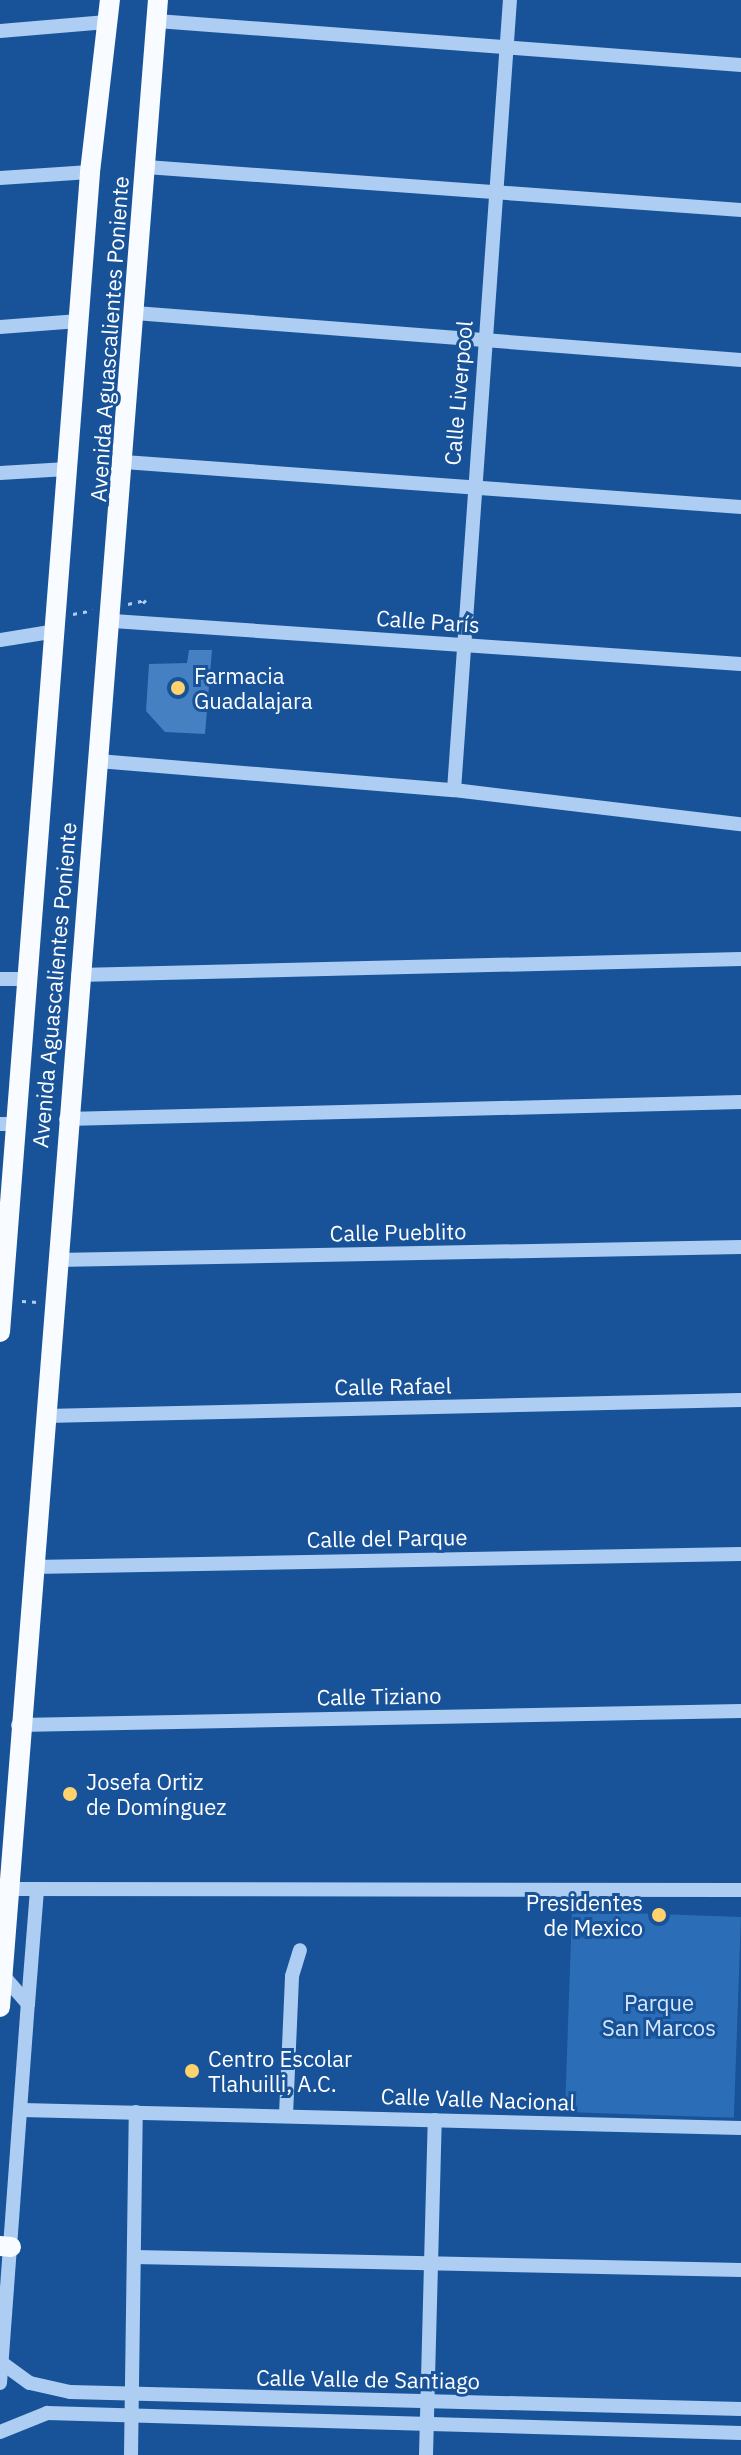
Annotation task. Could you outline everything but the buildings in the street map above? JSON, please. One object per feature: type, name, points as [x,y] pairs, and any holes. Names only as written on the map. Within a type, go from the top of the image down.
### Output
[{"type":"main road","name":"Avenida Aguascalientes Poniente","points":[[0,1332],[8,1124],[26,979],[90,172],[110,0]]},
{"type":"main road","name":"Avenida Aguascalientes Poniente","points":[[0,2007],[18,1725],[78,975],[98,761],[121,611],[124,462],[158,0]]},
{"type":"street","name":"Calle Liverpool","points":[[454,790],[473,488],[510,0]]},
{"type":"street","points":[[157,21],[507,50],[741,65]]},
{"type":"street","points":[[0,31],[107,22]]},
{"type":"street","points":[[146,167],[741,210]]},
{"type":"street","points":[[0,178],[90,172]]},
{"type":"street","points":[[135,313],[484,344],[741,360]]},
{"type":"street","points":[[0,327],[79,321]]},
{"type":"street","points":[[124,462],[741,507]]},
{"type":"street","points":[[0,473],[67,469]]},
{"type":"street","name":"Calle París","points":[[121,611],[464,645],[741,664]]},
{"type":"street","points":[[0,640],[56,631]]},
{"type":"street","points":[[98,761],[454,790],[741,824]]},
{"type":"street","points":[[78,975],[741,959]]},
{"type":"street","points":[[0,979],[26,979]]},
{"type":"street","points":[[66,1119],[741,1102]]},
{"type":"street","name":"Calle Pueblito","points":[[56,1260],[741,1247]]},
{"type":"street","name":"Calle Rafael","points":[[45,1416],[741,1400]]},
{"type":"street","name":"Calle del Parque","points":[[33,1567],[741,1554]]},
{"type":"street","name":"Calle Tiziano","points":[[18,1725],[741,1711]]},
{"type":"street","points":[[8,1889],[741,1890]]},
{"type":"street","points":[[0,2383],[6,2247],[22,2110],[37,1889]]},
{"type":"street","points":[[286,2115],[292,1976],[300,1950]]},
{"type":"street","points":[[2,1974],[28,2004]]},
{"type":"street","name":"Calle Valle Nacional","points":[[22,2110],[741,2128]]},
{"type":"street","points":[[131,2455],[136,2112]]},
{"type":"street","points":[[426,2455],[435,2120]]},
{"type":"street","points":[[134,2257],[741,2270]]},
{"type":"street","name":"Calle Valle de Santiago","points":[[2,2363],[45,2388],[132,2395],[741,2409]]},
{"type":"street","name":"Calle Valle de Santiago","points":[[0,2432],[47,2413],[741,2433]]},
{"type":"green space","name":"Parque San Marcos","points":[[572,1911],[741,1917],[734,2118],[565,2112]]},
{"type":"place","name":"Farmacia Guadalajara","points":[[178,688]]},
{"type":"place","name":"Josefa Ortiz de Domínguez","points":[[70,1794]]},
{"type":"place","name":"Presidentes de Mexico","points":[[659,1915]]},
{"type":"place","name":"Centro Escolar Tlahuilli, A.C.","points":[[192,2071]]}]
